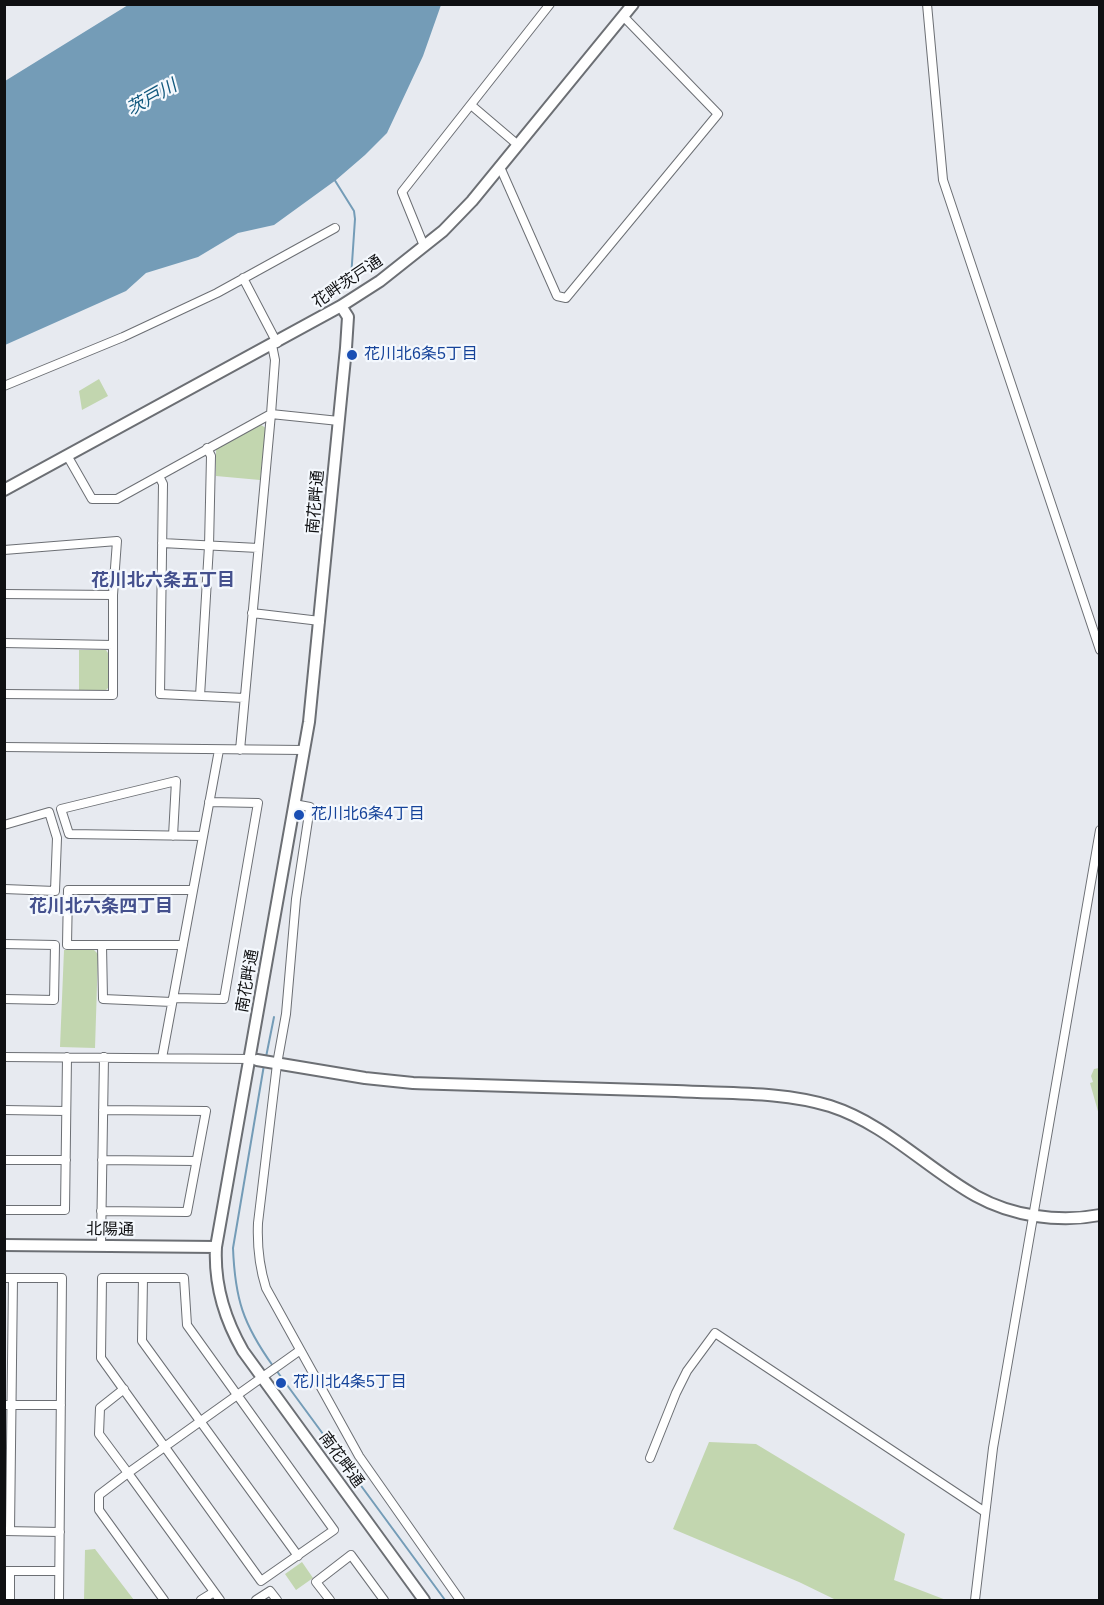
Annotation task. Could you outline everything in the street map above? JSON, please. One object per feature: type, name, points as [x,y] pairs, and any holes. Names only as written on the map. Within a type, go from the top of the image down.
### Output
[{"type":"street","points":[[424,246],[402,192],[550,4]]},
{"type":"street","name":"花畔茨戸通","points":[[5,488],[68,457],[274,344],[380,281],[451,224],[633,4]]},
{"type":"street","points":[[927,4],[944,180],[1100,650]]},
{"type":"street","points":[[500,167],[557,296],[566,298],[718,114],[623,16]]},
{"type":"street","points":[[471,105],[518,145]]},
{"type":"street","points":[[4,386],[123,337],[243,278],[335,228]]},
{"type":"street","points":[[240,750],[275,360],[274,344],[243,278]]},
{"type":"street","name":"南花畔通","points":[[341,306],[348,317],[309,722],[253,1059],[216,1247],[216,1278],[228,1321],[243,1351],[266,1374],[424,1600]]},
{"type":"street","points":[[68,457],[92,499],[117,499],[271,414],[339,421]]},
{"type":"street","points":[[201,696],[209,546],[211,456],[207,448]]},
{"type":"street","points":[[159,476],[163,484],[160,694],[244,698]]},
{"type":"street","points":[[4,550],[117,541],[113,595],[113,695],[4,694]]},
{"type":"street","points":[[162,543],[258,548]]},
{"type":"street","points":[[4,594],[113,595]]},
{"type":"street","points":[[252,613],[320,621]]},
{"type":"street","points":[[4,643],[113,645]]},
{"type":"street","points":[[4,747],[304,750]]},
{"type":"street","points":[[162,1058],[219,750]]},
{"type":"street","points":[[173,836],[176,781],[61,809],[69,834],[173,836],[203,836]]},
{"type":"street","points":[[102,945],[103,999],[224,999],[258,803],[209,801]]},
{"type":"street","points":[[294,804],[310,807],[296,899],[286,1014],[274,1063],[257,1243],[259,1264],[266,1288],[359,1456],[460,1600]]},
{"type":"street","points":[[4,825],[49,812],[57,838],[55,891],[4,889]]},
{"type":"street","points":[[975,1600],[993,1448],[1100,830]]},
{"type":"street","points":[[183,945],[67,945],[68,890],[193,890]]},
{"type":"street","points":[[4,944],[54,945],[54,1000],[4,999]]},
{"type":"street","points":[[4,1057],[253,1059],[365,1078],[413,1083],[660,1091],[803,1099],[856,1116],[892,1137],[976,1196],[1000,1208],[1055,1218],[1084,1218],[1100,1215]]},
{"type":"street","points":[[4,1210],[65,1210],[67,1057]]},
{"type":"street","points":[[101,1245],[104,1057]]},
{"type":"street","points":[[4,1110],[66,1111]]},
{"type":"street","points":[[101,1211],[186,1212],[206,1111],[103,1110]]},
{"type":"street","points":[[4,1160],[66,1160]]},
{"type":"street","points":[[102,1160],[196,1161]]},
{"type":"street","name":"北陽通","points":[[4,1245],[216,1247]]},
{"type":"street","points":[[59,1600],[60,1532],[62,1278],[9,1278],[7,1531],[60,1532]]},
{"type":"street","points":[[102,1278],[142,1278],[184,1278],[187,1325],[334,1530],[261,1581],[101,1358],[102,1278]]},
{"type":"street","points":[[142,1278],[142,1341],[298,1556]]},
{"type":"street","points":[[651,1458],[687,1371],[715,1333],[985,1512]]},
{"type":"street","points":[[164,1600],[99,1510],[99,1495],[299,1351]]},
{"type":"street","points":[[124,1389],[100,1408],[99,1434],[220,1600]]},
{"type":"street","points":[[8,1405],[61,1406]]},
{"type":"street","points":[[330,1600],[316,1582],[351,1555],[384,1600]]},
{"type":"street","points":[[10,1600],[7,1571],[59,1571]]},
{"type":"street","points":[[256,1600],[270,1591],[277,1600]]},
{"type":"street","points":[[201,1600],[214,1592]]},
{"type":"green space","points":[[99,379],[108,396],[82,410],[79,391]]},
{"type":"green space","points":[[261,425],[266,428],[260,480],[216,476],[216,449]]},
{"type":"green space","points":[[79,650],[106,650],[108,653],[108,688],[106,690],[79,690]]},
{"type":"green space","points":[[64,950],[94,950],[98,954],[95,1048],[60,1047]]},
{"type":"green space","points":[[1100,1068],[1099,1115],[1090,1083],[1093,1082],[1091,1076],[1094,1069]]},
{"type":"green space","points":[[709,1442],[756,1444],[905,1534],[894,1580],[946,1600],[836,1600],[673,1529]]},
{"type":"green space","points":[[95,1549],[134,1600],[84,1600],[85,1550]]},
{"type":"green space","points":[[302,1562],[313,1578],[296,1590],[285,1574]]},
{"type":"water","name":"茨戸川","points":[[128,5],[441,5],[423,56],[387,133],[336,180],[274,225],[238,233],[198,257],[146,273],[126,291],[5,345],[5,81]]},
{"type":"waterway","points":[[334,179],[354,211],[351,278]]},
{"type":"waterway","points":[[266,1057],[274,1017]]},
{"type":"waterway","points":[[264,1065],[233,1248],[236,1282],[243,1310],[254,1337],[273,1366]]},
{"type":"waterway","points":[[276,1370],[445,1600]]},
{"type":"place","name":"花川北6条5丁目","points":[[352,355]]},
{"type":"place","name":"花川北6条4丁目","points":[[299,815]]},
{"type":"place","name":"花川北4条5丁目","points":[[281,1383]]},
{"type":"district","name":"花川北六条五丁目","points":[[163,581]]},
{"type":"district","name":"花川北六条四丁目","points":[[101,907]]}]
